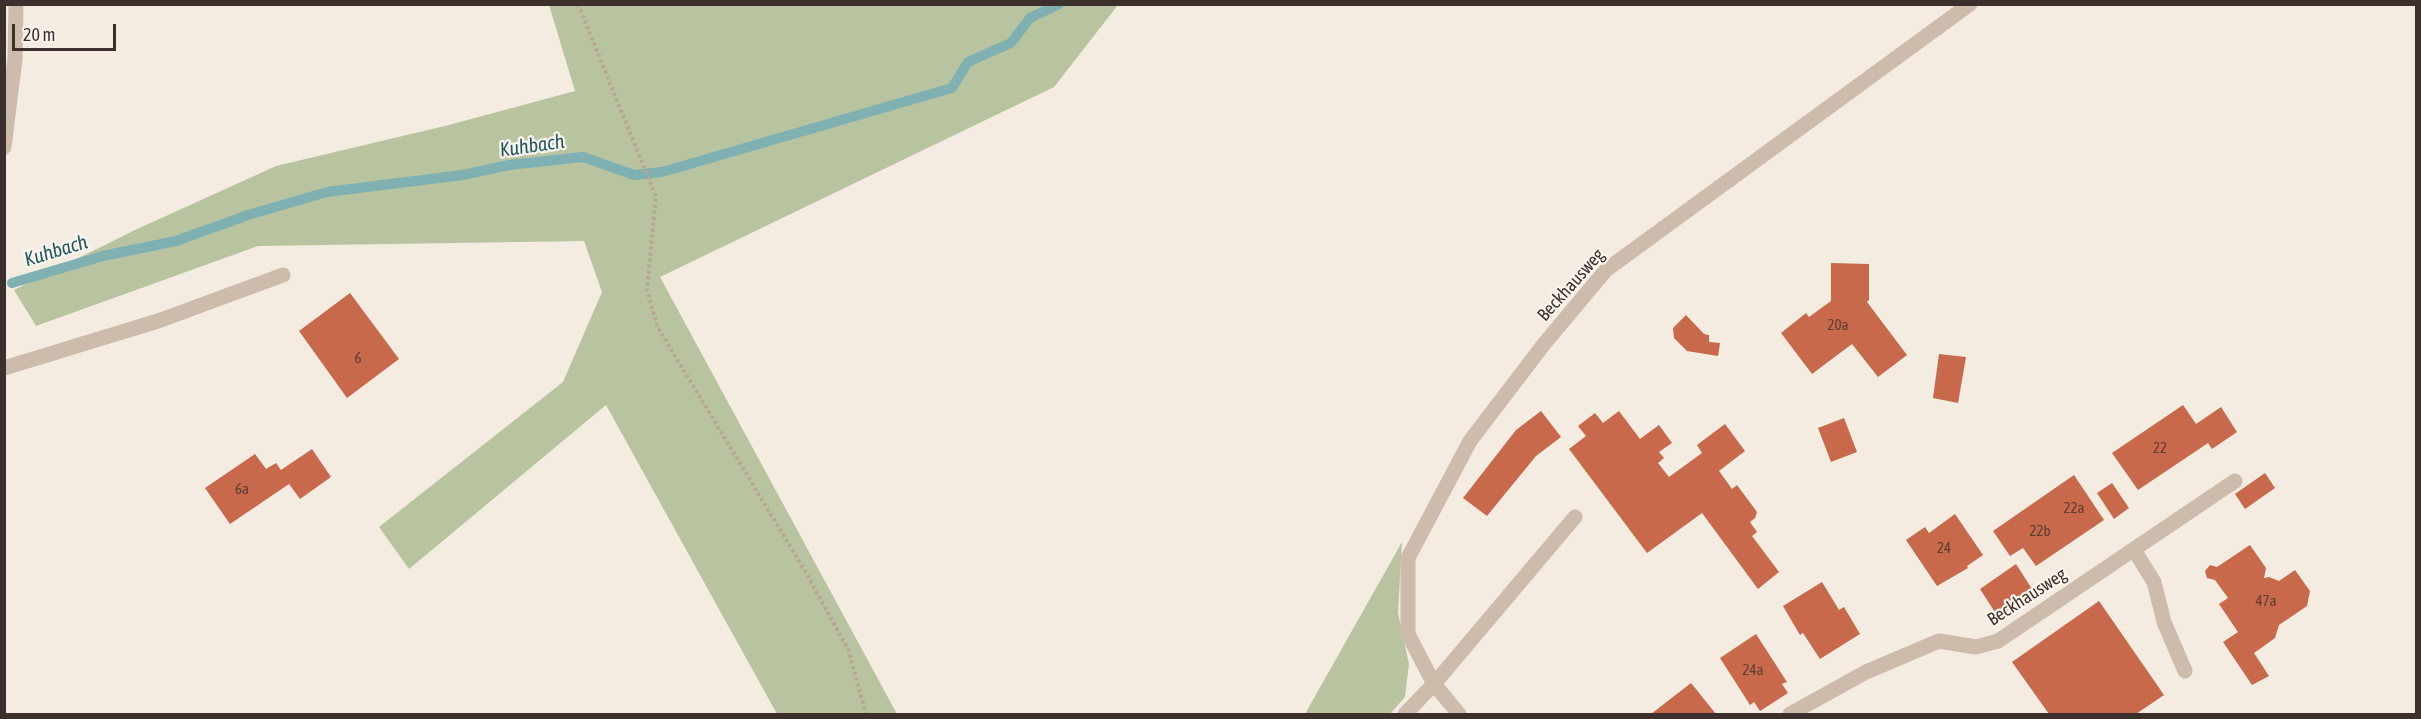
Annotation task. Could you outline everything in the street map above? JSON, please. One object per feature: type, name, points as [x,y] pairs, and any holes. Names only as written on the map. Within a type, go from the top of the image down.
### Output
[{"type":"street","points":[[4,147],[15,58],[16,4]]},
{"type":"street","name":"Beckhausweg","points":[[1459,714],[1434,684],[1408,634],[1408,558],[1470,441],[1544,344],[1606,270],[1970,4]]},
{"type":"street","points":[[4,368],[158,321],[283,275]]},
{"type":"street","name":"Beckhausweg","points":[[1790,714],[1866,672],[1939,641],[1976,647],[1998,641],[2235,481]]},
{"type":"street","points":[[1405,714],[1434,684],[1575,517]]},
{"type":"street","points":[[2134,549],[2154,582],[2164,622],[2185,671]]},
{"type":"path","points":[[578,4],[656,197],[647,289],[657,326],[802,566],[848,649],[866,714]]},
{"type":"green space","points":[[549,5],[1118,5],[1054,87],[660,277],[897,714],[777,714],[606,405],[409,569],[379,527],[563,382],[602,292],[584,241],[258,246],[36,326],[14,290],[135,230],[276,166],[449,125],[575,91]]},
{"type":"green space","points":[[1402,542],[1398,613],[1409,664],[1405,697],[1390,714],[1305,714]]},
{"type":"building","points":[[1831,263],[1869,264],[1869,300],[1867,302],[1907,355],[1878,377],[1852,344],[1812,374],[1781,333],[1806,313],[1809,317],[1831,301]]},
{"type":"building","points":[[350,293],[399,359],[347,398],[299,331]]},
{"type":"building","points":[[1686,315],[1704,334],[1709,335],[1709,342],[1720,343],[1718,356],[1687,351],[1674,338],[1673,328]]},
{"type":"building","points":[[1939,354],[1966,357],[1958,403],[1933,398]]},
{"type":"building","points":[[2183,405],[2196,424],[2221,407],[2237,432],[2212,449],[2208,443],[2138,490],[2112,453]]},
{"type":"building","points":[[1541,411],[1561,437],[1536,456],[1487,516],[1463,498],[1516,430]]},
{"type":"building","points":[[1619,411],[1640,439],[1659,425],[1672,443],[1659,452],[1664,458],[1658,463],[1669,477],[1702,453],[1697,445],[1725,424],[1745,451],[1719,471],[1732,489],[1737,485],[1757,512],[1755,518],[1750,522],[1757,532],[1752,536],[1779,572],[1758,589],[1702,513],[1647,553],[1569,449],[1586,436],[1578,426],[1595,413],[1603,423]]},
{"type":"building","points":[[1844,418],[1857,452],[1831,462],[1818,428]]},
{"type":"building","points":[[312,449],[331,477],[300,499],[289,484],[230,524],[205,488],[255,454],[266,469],[276,463],[281,470]]},
{"type":"building","points":[[2265,473],[2275,488],[2245,509],[2235,494]]},
{"type":"building","points":[[2074,475],[2104,520],[2036,566],[2023,548],[2010,556],[1993,531]]},
{"type":"building","points":[[2112,483],[2129,508],[2114,519],[2097,493]]},
{"type":"building","points":[[1955,514],[1983,555],[1967,566],[1968,568],[1937,586],[1906,540],[1925,527],[1929,533]]},
{"type":"building","points":[[2250,545],[2266,568],[2264,578],[2269,577],[2279,581],[2295,570],[2310,591],[2307,606],[2279,625],[2275,638],[2254,653],[2269,676],[2252,685],[2223,642],[2238,632],[2219,604],[2228,598],[2215,580],[2207,578],[2205,571],[2210,565],[2217,567]]},
{"type":"building","points":[[2016,564],[2034,592],[1998,617],[1980,589]]},
{"type":"building","points":[[1822,582],[1839,610],[1844,607],[1860,634],[1820,659],[1803,633],[1800,635],[1783,606]]},
{"type":"building","points":[[2099,601],[2164,695],[2136,714],[2049,714],[2012,662]]},
{"type":"building","points":[[1756,634],[1787,682],[1782,684],[1788,693],[1760,711],[1754,702],[1750,705],[1720,658]]},
{"type":"building","points":[[1691,683],[1716,714],[1651,714]]},
{"type":"waterway","name":"Kuhbach","points":[[12,283],[103,256],[176,241],[248,215],[327,192],[463,175],[509,165],[583,157],[634,175],[662,172],[952,88],[968,62],[1011,43],[1030,18],[1059,4]]}]
